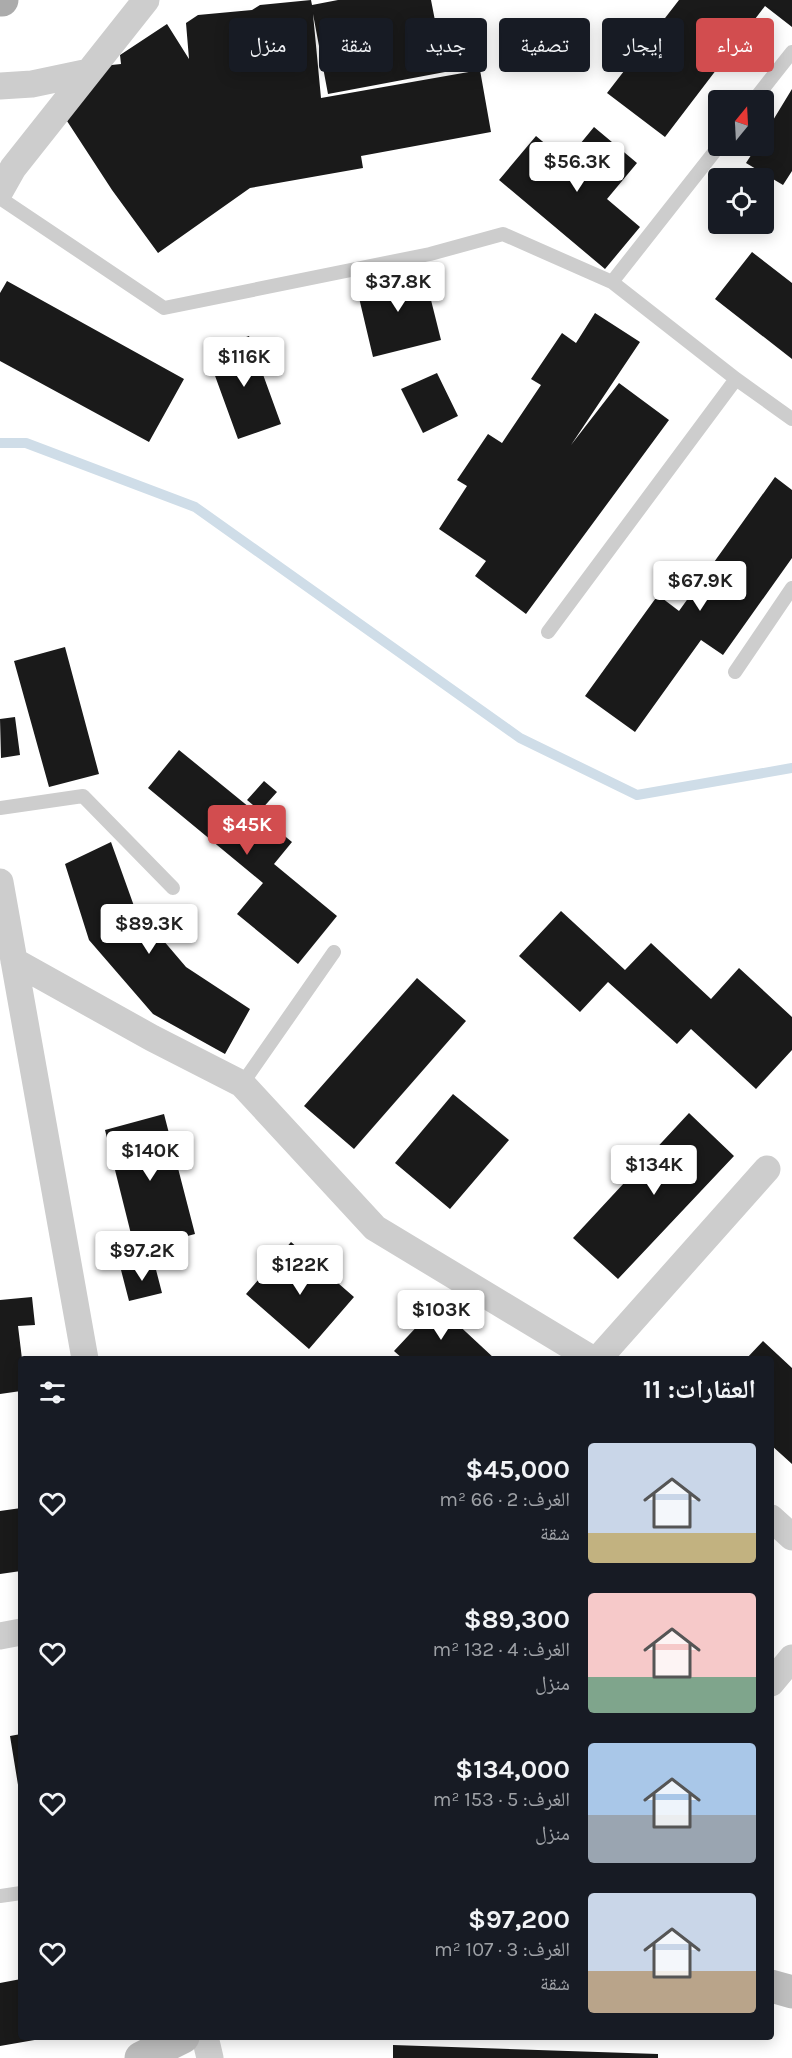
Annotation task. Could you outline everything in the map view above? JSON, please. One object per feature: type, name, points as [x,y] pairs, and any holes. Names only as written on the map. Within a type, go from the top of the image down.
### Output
[{"type":"main road","points":[[774,1987],[792,1992]]},
{"type":"main road","points":[[141,2058],[177,2040]]},
{"type":"street","points":[[0,191],[13,168],[146,0]]},
{"type":"street","points":[[0,86],[32,84],[89,72]]},
{"type":"street","points":[[0,882],[84,1356]]},
{"type":"street","points":[[14,961],[152,1038],[242,1084],[375,1228],[587,1356]]},
{"type":"street","points":[[601,1356],[767,1168]]},
{"type":"street","points":[[774,1521],[792,1537]]},
{"type":"street","points":[[0,1636],[18,1633]]},
{"type":"street","points":[[774,1679],[792,1658]]},
{"type":"street","points":[[206,2040],[210,2058]]},
{"type":"lane","points":[[762,90],[792,52]]},
{"type":"lane","points":[[612,282],[711,156]]},
{"type":"lane","points":[[0,198],[164,308],[430,254],[503,234],[612,282],[736,379],[792,419]]},
{"type":"lane","points":[[548,632],[736,379]]},
{"type":"lane","points":[[735,672],[792,588]]},
{"type":"lane","points":[[0,808],[83,796],[173,888]]},
{"type":"lane","points":[[242,1084],[334,952]]},
{"type":"lane","points":[[0,1896],[18,1893]]},
{"type":"building","points":[[311,0],[312,5],[338,0],[431,0],[434,18],[405,18],[405,72],[445,72],[328,94],[324,72],[393,72],[393,18],[319,18],[319,46],[313,14],[321,98],[469,72],[480,72],[491,132],[361,156],[363,168],[250,188],[158,253],[112,190],[67,121],[102,66],[121,64],[120,55],[167,24],[189,59],[186,23],[198,15],[252,10],[260,5]]},
{"type":"building","points":[[679,0],[792,0],[792,27],[765,6],[756,18],[696,18],[696,72],[715,72],[665,137],[607,93],[623,72],[684,72],[684,18],[665,18]]},
{"type":"building","points":[[792,89],[792,171],[783,185],[774,180],[774,168],[754,168],[746,163],[751,156],[774,156],[774,119]]},
{"type":"building","points":[[594,127],[637,163],[607,199],[640,227],[605,269],[499,180],[536,136],[566,161]]},
{"type":"building","points":[[752,252],[792,283],[792,359],[715,299]]},
{"type":"building","points":[[423,268],[441,340],[373,357],[356,285]]},
{"type":"building","points":[[7,281],[184,379],[149,442],[0,361],[0,293]]},
{"type":"building","points":[[595,313],[640,342],[571,445],[619,383],[669,420],[526,614],[475,576],[486,561],[439,529],[467,486],[457,480],[488,434],[502,443],[541,385],[531,379],[562,333],[576,343]]},
{"type":"building","points":[[249,336],[281,424],[238,439],[206,351]]},
{"type":"building","points":[[437,373],[458,416],[423,433],[401,389]]},
{"type":"building","points":[[775,477],[792,490],[792,558],[723,655],[701,640],[635,732],[585,696],[658,595],[679,611]]},
{"type":"building","points":[[65,647],[99,774],[49,787],[14,661]]},
{"type":"building","points":[[15,717],[20,755],[1,758],[0,719]]},
{"type":"building","points":[[179,750],[292,842],[274,864],[337,916],[298,964],[237,914],[263,883],[148,788]]},
{"type":"building","points":[[264,781],[277,792],[260,811],[247,800]]},
{"type":"building","points":[[111,842],[134,906],[186,967],[250,1009],[225,1054],[153,1014],[89,940],[65,864]]},
{"type":"building","points":[[561,911],[625,970],[651,943],[711,999],[739,968],[792,1017],[792,1050],[756,1089],[691,1029],[677,1044],[608,982],[580,1012],[519,956]]},
{"type":"building","points":[[417,978],[466,1021],[354,1149],[304,1106]]},
{"type":"building","points":[[453,1094],[509,1140],[450,1209],[395,1163]]},
{"type":"building","points":[[689,1113],[734,1156],[618,1279],[573,1238]]},
{"type":"building","points":[[164,1114],[195,1234],[135,1250],[105,1130]]},
{"type":"building","points":[[291,1242],[354,1297],[309,1349],[246,1294]]},
{"type":"building","points":[[154,1262],[162,1293],[129,1301],[121,1270]]},
{"type":"building","points":[[32,1297],[35,1325],[18,1326],[22,1356],[18,1356],[18,1391],[0,1394],[0,1300]]},
{"type":"building","points":[[437,1305],[492,1356],[400,1356],[394,1351]]},
{"type":"building","points":[[763,1341],[792,1368],[792,1464],[774,1448],[774,1356],[749,1356]]},
{"type":"building","points":[[18,1508],[18,1571],[0,1574],[0,1511]]},
{"type":"building","points":[[18,1735],[18,1785],[10,1736]]},
{"type":"building","points":[[18,1980],[18,2040],[34,2040],[0,2046],[0,1983]]},
{"type":"building","points":[[393,2045],[658,2054],[658,2058],[393,2058]]},
{"type":"waterway","points":[[0,443],[26,443],[195,507],[520,738],[637,795],[792,768]]}]
